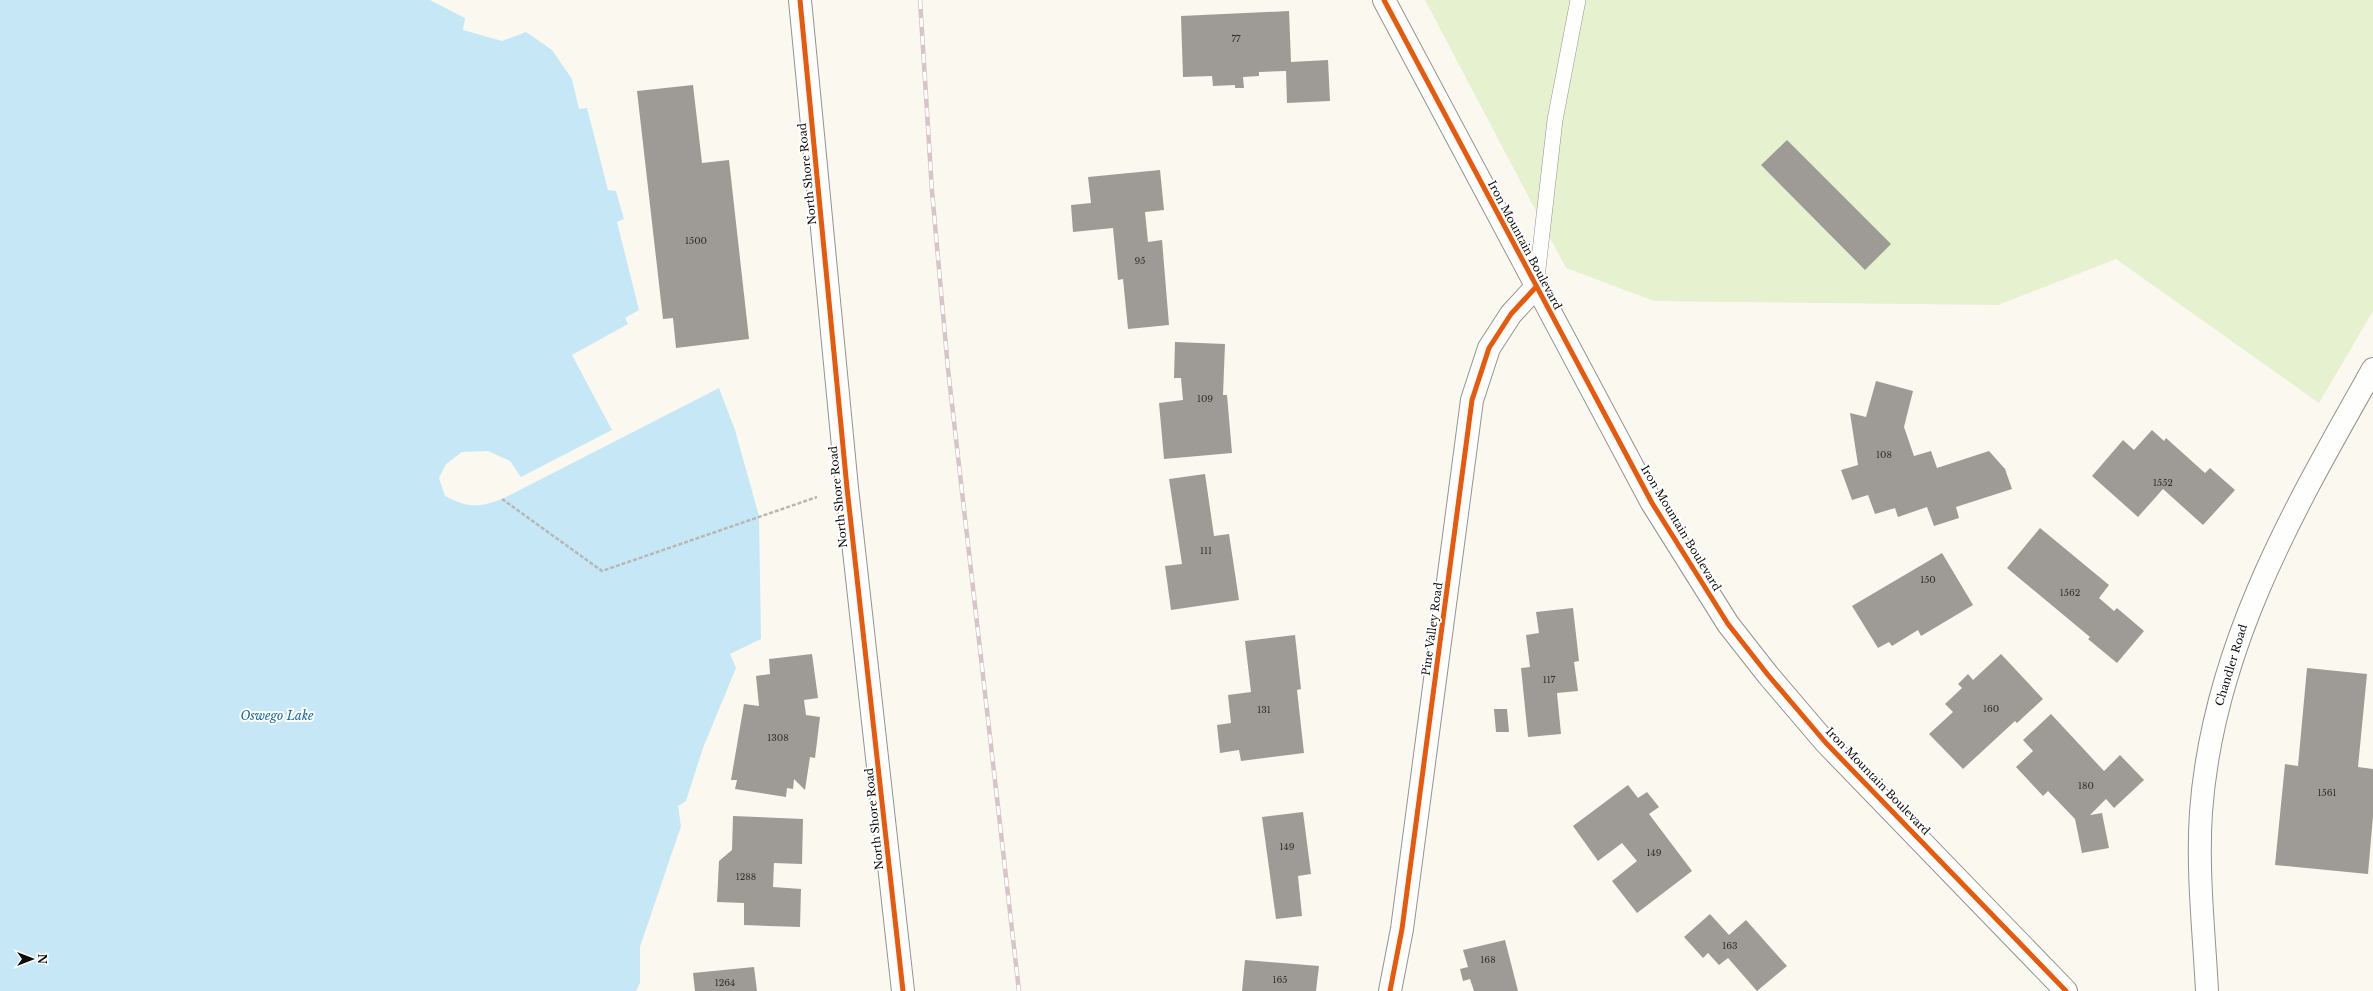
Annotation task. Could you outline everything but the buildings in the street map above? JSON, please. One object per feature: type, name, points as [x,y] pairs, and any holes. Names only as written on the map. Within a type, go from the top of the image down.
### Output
[{"type":"street","name":"North Shore Road","points":[[800,0],[847,488],[903,991]]},
{"type":"street","name":"Iron Mountain Boulevard","points":[[1384,0],[1652,503],[1710,596],[1754,658],[1826,743],[2066,991]]},
{"type":"street","name":"Pine Valley Road","points":[[1390,991],[1403,921],[1472,400],[1488,348],[1511,314],[1536,287]]},
{"type":"street","name":"Chandler Road","points":[[2207,991],[2200,841],[2201,811],[2219,697],[2254,595],[2304,491],[2373,369]]},
{"type":"lane","points":[[1536,287],[1555,120],[1578,0]]},
{"type":"path","points":[[502,499],[602,571],[759,516],[847,488]]},
{"type":"green space","points":[[1425,0],[2373,0],[2373,311],[2319,403],[2116,259],[1998,305],[1654,301],[1566,268]]},
{"type":"water","name":"Oswego Lake","points":[[0,0],[430,0],[465,18],[463,30],[502,41],[526,32],[552,50],[572,79],[579,109],[587,108],[608,190],[616,191],[624,219],[617,222],[639,310],[625,318],[628,324],[572,355],[612,430],[521,477],[510,461],[488,451],[462,452],[446,464],[439,478],[445,496],[453,500],[467,505],[479,505],[493,502],[502,499],[719,388],[735,430],[759,516],[761,639],[730,654],[736,668],[703,748],[686,801],[678,806],[681,826],[640,947],[640,983],[636,991],[0,991]]},
{"type":"railway","points":[[920,0],[932,191],[948,369],[1019,991]]},
{"type":"cycle path","points":[[800,0],[847,488],[903,991]]},
{"type":"cycle path","points":[[1384,0],[1652,503],[1728,624],[1768,675],[1826,743],[2066,991]]},
{"type":"cycle path","points":[[1390,991],[1402,929],[1472,400],[1489,348],[1511,314],[1536,287]]}]
